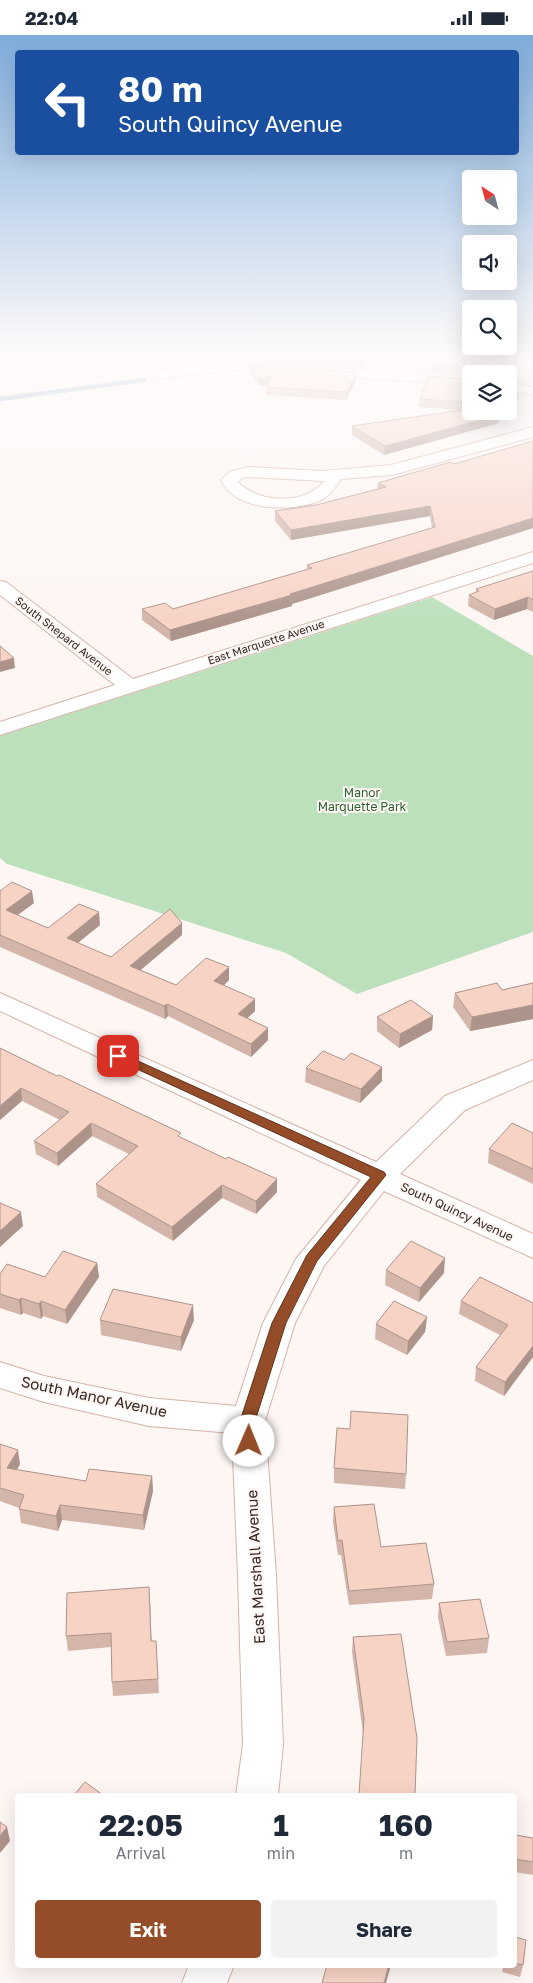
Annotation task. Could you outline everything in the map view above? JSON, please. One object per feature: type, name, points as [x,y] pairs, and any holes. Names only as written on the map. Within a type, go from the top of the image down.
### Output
[{"type":"street","points":[[336,476],[332,483],[318,494],[294,501],[277,502],[253,499],[235,488],[229,480],[237,474],[249,472],[336,476],[412,466],[491,444]]},
{"type":"street","name":"East Marquette Avenue","points":[[0,729],[533,557]]},
{"type":"street","name":"South Shepard Avenue","points":[[0,586],[129,686]]},
{"type":"street","name":"South Quincy Avenue","points":[[0,1001],[533,1247]]},
{"type":"street","name":"East Marshall Avenue","points":[[257,1793],[262,1735],[257,1575],[248,1421],[279,1323],[312,1259],[380,1175],[455,1103],[533,1069]]},
{"type":"street","name":"South Manor Avenue","points":[[0,1375],[44,1389],[149,1412],[248,1421]]},
{"type":"street","points":[[204,1983],[211,1968]]},
{"type":"green space","name":"Manor Marquette Park","points":[[432,597],[533,656],[533,932],[357,994],[286,953],[7,864],[0,858],[0,736]]},
{"type":"building","points":[[523,444],[533,444],[533,518],[290,594],[292,595],[170,630],[142,609],[165,603],[173,609],[312,568],[307,565],[435,527],[430,506],[291,530],[275,511],[316,505],[386,487],[378,483],[450,462],[454,464]]},
{"type":"building","points":[[533,571],[533,600],[528,597],[495,609],[469,595],[479,591],[476,589]]},
{"type":"building","points":[[0,646],[14,658],[0,662]]},
{"type":"building","points":[[12,882],[32,891],[6,910],[48,928],[79,904],[99,912],[67,938],[111,957],[170,909],[182,923],[130,966],[176,985],[206,958],[229,967],[214,981],[255,999],[238,1014],[268,1028],[251,1044],[167,1004],[164,1006],[0,935],[0,891]]},
{"type":"building","points":[[497,983],[502,990],[533,983],[533,1005],[472,1017],[455,993]]},
{"type":"building","points":[[411,1000],[433,1016],[400,1034],[377,1017]]},
{"type":"building","points":[[0,1048],[181,1133],[178,1136],[226,1159],[228,1157],[277,1179],[256,1201],[222,1185],[172,1227],[96,1184],[138,1146],[91,1123],[57,1153],[34,1141],[69,1112],[21,1088],[0,1106]]},
{"type":"building","points":[[323,1051],[344,1060],[351,1053],[382,1067],[361,1089],[306,1068]]},
{"type":"building","points":[[512,1123],[533,1133],[533,1169],[489,1149]]},
{"type":"building","points":[[0,1203],[21,1212],[0,1231]]},
{"type":"building","points":[[411,1241],[445,1258],[420,1288],[386,1270]]},
{"type":"building","points":[[63,1251],[97,1263],[65,1310],[41,1301],[39,1304],[0,1294],[0,1274],[7,1264],[45,1277]]},
{"type":"building","points":[[480,1277],[533,1303],[533,1346],[505,1382],[476,1367],[508,1325],[461,1301]]},
{"type":"building","points":[[113,1289],[193,1305],[181,1337],[100,1320]]},
{"type":"building","points":[[394,1301],[427,1317],[408,1341],[376,1324]]},
{"type":"building","points":[[351,1411],[408,1415],[406,1474],[334,1468],[337,1428],[350,1429]]},
{"type":"building","points":[[0,1444],[18,1450],[7,1468],[86,1481],[89,1469],[152,1476],[143,1515],[60,1505],[56,1516],[19,1509],[24,1495],[0,1488]]},
{"type":"building","points":[[374,1504],[381,1547],[426,1543],[434,1584],[349,1591],[342,1540],[338,1541],[334,1507]]},
{"type":"building","points":[[149,1587],[151,1641],[156,1641],[158,1679],[112,1682],[111,1633],[66,1636],[67,1593]]},
{"type":"building","points":[[480,1599],[489,1638],[447,1642],[439,1603]]},
{"type":"building","points":[[401,1634],[417,1738],[415,1793],[359,1793],[364,1719],[353,1637]]},
{"type":"building","points":[[85,1782],[100,1793],[76,1793]]},
{"type":"building","points":[[0,1822],[7,1827],[0,1836]]},
{"type":"building","points":[[517,1835],[533,1838],[533,1862],[517,1859]]},
{"type":"building","points":[[517,1938],[526,1940],[523,1965],[517,1964]]},
{"type":"building","points":[[326,1968],[388,1968],[384,1983],[322,1983]]},
{"type":"route","points":[[118,1056],[380,1175],[312,1259],[279,1323],[248,1421],[249,1441]]}]
